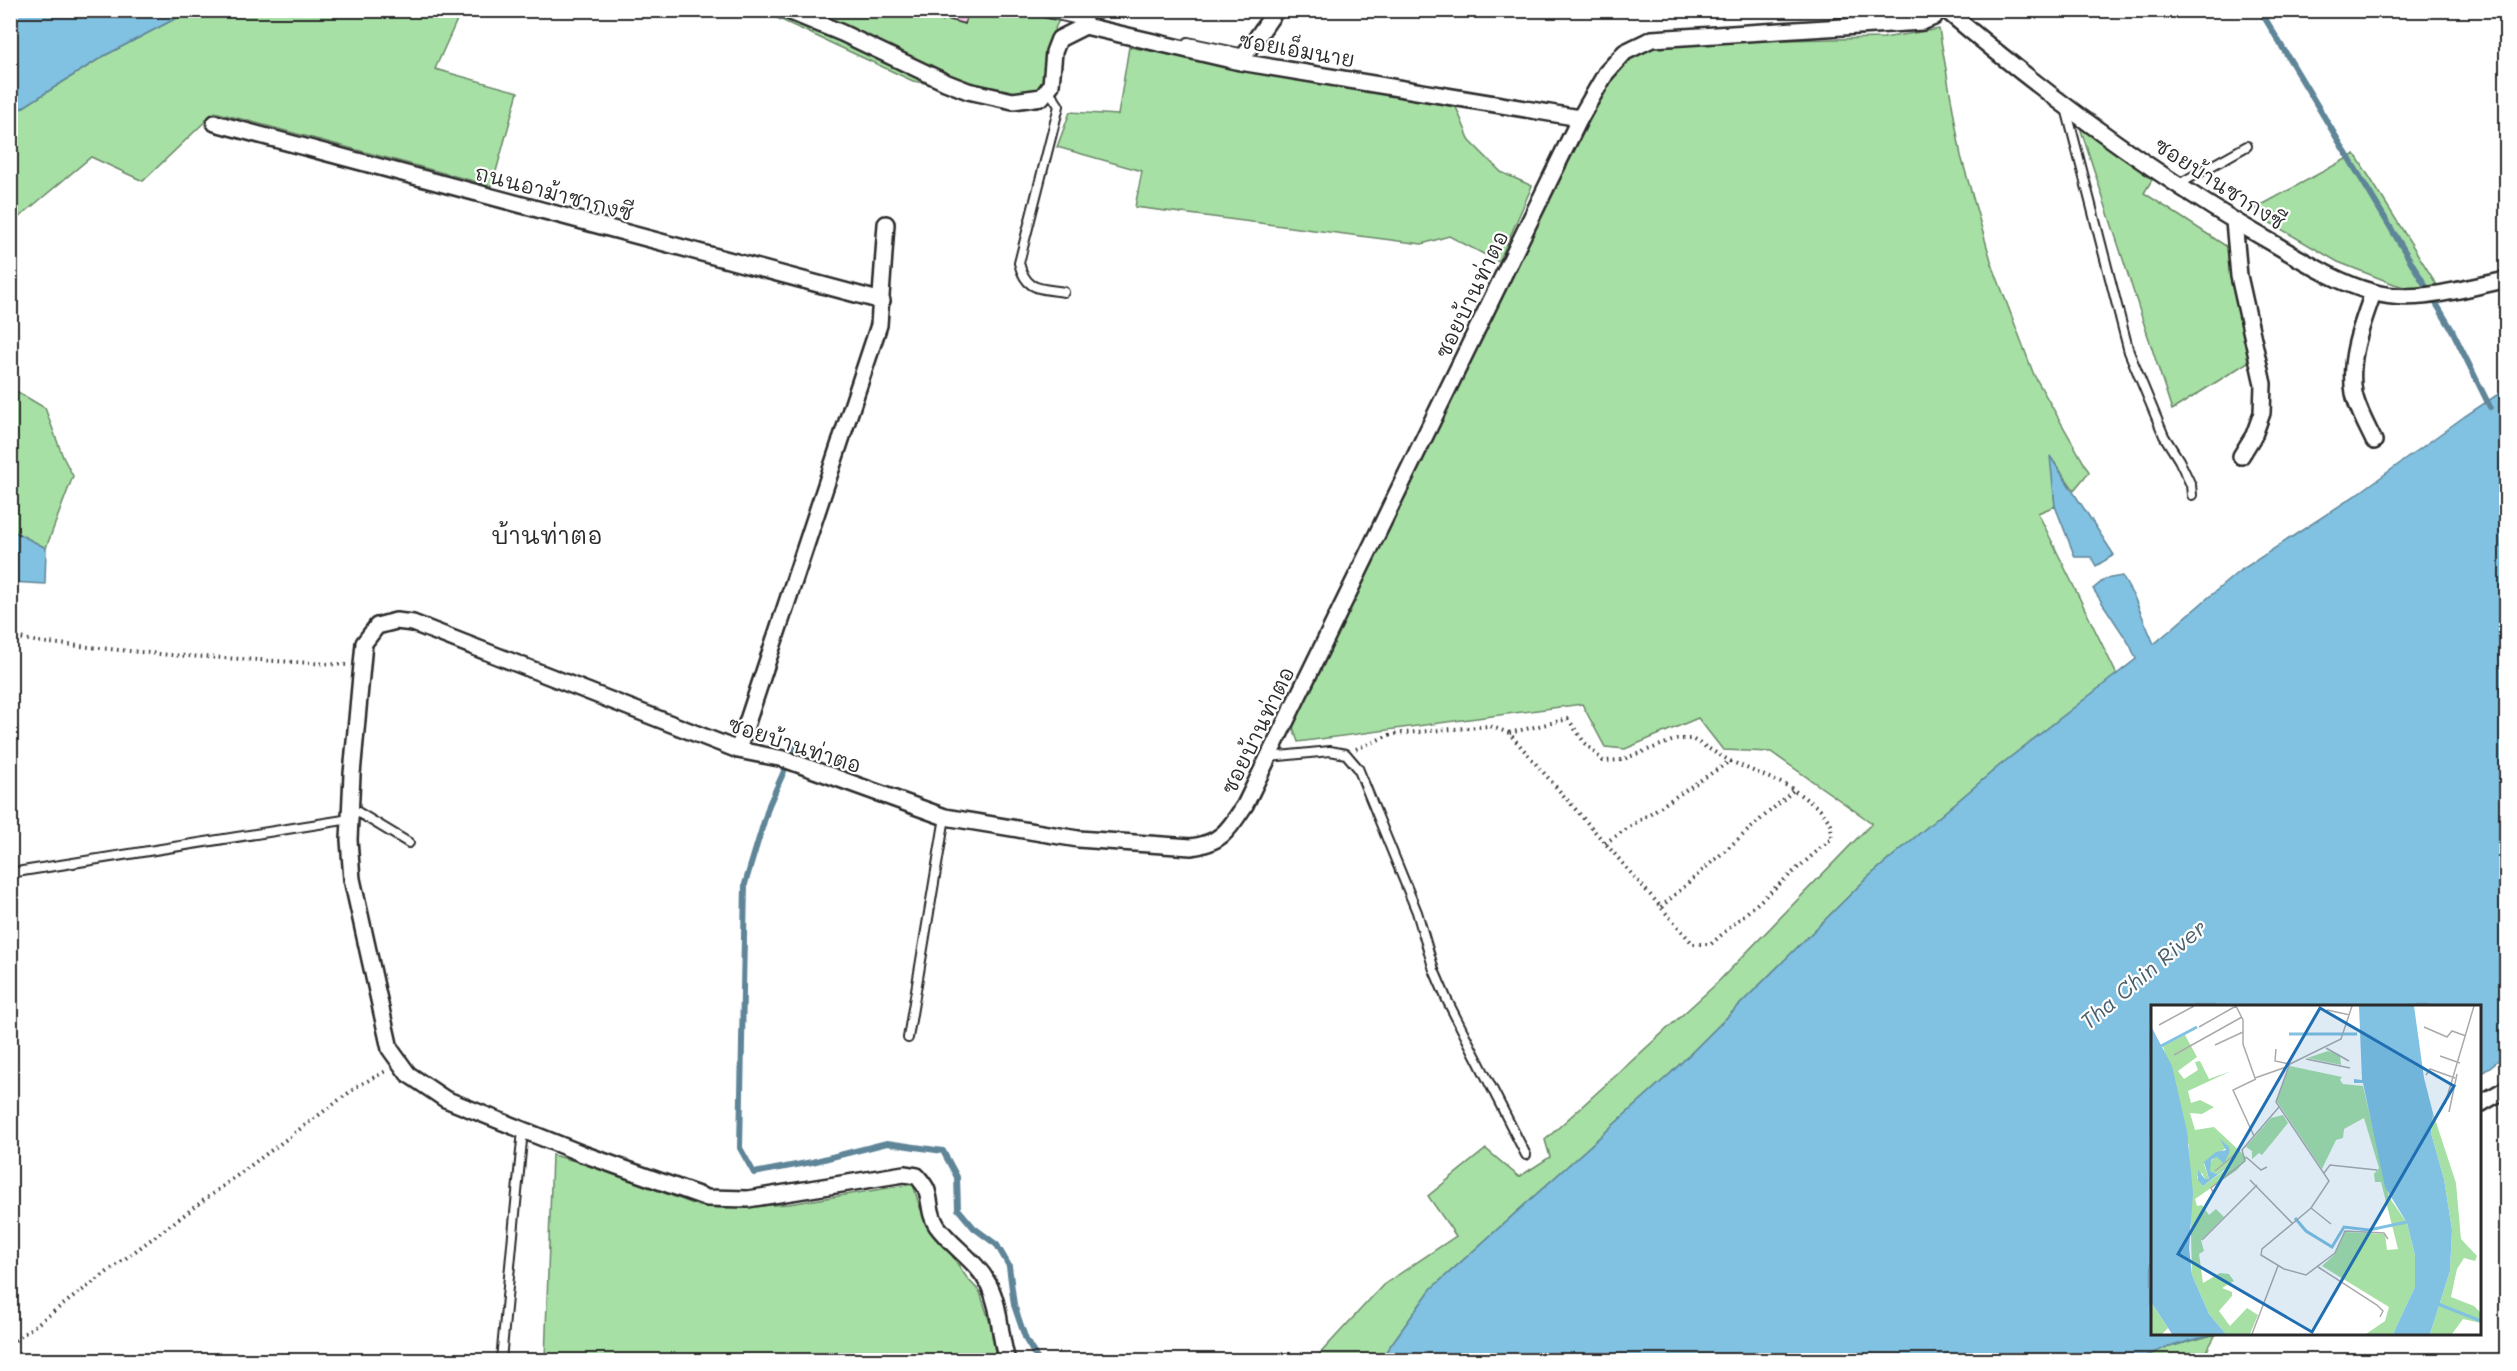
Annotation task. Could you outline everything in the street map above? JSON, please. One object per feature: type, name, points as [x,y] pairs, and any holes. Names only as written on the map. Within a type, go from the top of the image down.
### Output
[{"type":"street","points":[[786,10],[968,91],[1013,101],[1042,97],[1048,89]]},
{"type":"street","points":[[1242,58],[1276,10]]},
{"type":"street","name":"ซอยบ้านซากงซี","points":[[1946,11],[2065,104],[2180,184],[2234,221],[2333,278],[2373,293],[2405,297],[2430,295],[2506,280]]},
{"type":"street","name":"ซอยบ้านท่าตอ","points":[[1007,1360],[998,1311],[989,1284],[976,1266],[937,1226],[929,1212],[927,1190],[917,1176],[904,1174],[748,1199],[708,1198],[445,1099],[408,1074],[390,1049],[352,879],[350,813],[364,643],[377,626],[396,621],[413,623],[738,750],[784,759],[945,817],[1078,839],[1191,847],[1208,845],[1226,833],[1245,805],[1580,118],[1606,73],[1625,52],[1652,39],[1877,23],[1922,22],[1946,11]]},
{"type":"street","name":"ซอยเอ็มนาย","points":[[1048,89],[1051,85],[1054,52],[1059,39],[1085,26],[1242,58],[1580,118]]},
{"type":"street","name":"ถนนอาม้าซากงซี","points":[[215,123],[882,301]]},
{"type":"street","points":[[2234,221],[2239,276],[2263,384],[2262,412],[2254,435],[2241,456]]},
{"type":"street","points":[[738,750],[879,325],[886,224]]},
{"type":"street","points":[[2373,293],[2357,340],[2352,372],[2355,395],[2374,441]]},
{"type":"street","points":[[2481,1103],[2506,1089]]},
{"type":"lane","points":[[1034,10],[1242,58]]},
{"type":"lane","points":[[1048,89],[1059,106],[1019,263],[1023,277],[1032,286],[1064,292]]},
{"type":"lane","points":[[2065,104],[2129,352],[2164,436],[2191,485],[2192,495]]},
{"type":"lane","points":[[2180,184],[2247,146]]},
{"type":"lane","points":[[1268,757],[1330,751],[1346,754],[1358,768],[1413,901],[1428,942],[1434,970],[1447,1000],[1526,1155]]},
{"type":"lane","points":[[10,873],[350,813],[409,843]]},
{"type":"lane","points":[[908,1038],[945,817]]},
{"type":"lane","points":[[501,1360],[523,1130]]},
{"type":"path","points":[[10,636],[39,642],[170,654],[361,666]]},
{"type":"path","points":[[1346,754],[1392,734],[1490,726],[1509,733],[1694,944],[1711,944],[1832,838],[1831,824],[1820,809],[1794,790],[1730,761],[1692,739],[1677,739],[1621,760],[1603,761],[1584,742],[1568,719],[1509,733]]},
{"type":"path","points":[[1605,843],[1730,761]]},
{"type":"path","points":[[1661,907],[1794,790]]},
{"type":"path","points":[[10,1344],[358,1086],[400,1063]]},
{"type":"path","points":[[2211,1360],[2217,1355]]},
{"type":"green space","points":[[190,11],[461,11],[435,69],[518,92],[492,186],[215,112],[143,181],[91,157],[11,224],[11,115],[102,57]]},
{"type":"green space","points":[[762,11],[915,11],[943,21],[944,11],[1063,11],[1047,46],[1048,105],[913,81]]},
{"type":"green space","points":[[1939,29],[1961,156],[1992,264],[2034,375],[2089,472],[2074,490],[2051,458],[2055,506],[2038,513],[2117,675],[1999,766],[1867,878],[1671,1073],[1431,1289],[1380,1360],[1314,1360],[1383,1285],[1456,1236],[1428,1196],[1486,1149],[1519,1177],[1550,1157],[1545,1140],[1714,986],[1872,823],[1771,752],[1723,750],[1698,718],[1625,749],[1605,747],[1582,704],[1298,742],[1293,727],[1535,228],[1617,67],[1644,48],[1676,42],[1883,38]]},
{"type":"green space","points":[[1129,47],[1456,107],[1470,141],[1501,172],[1532,186],[1499,262],[1449,236],[1422,244],[1135,207],[1142,171],[1057,147],[1070,112],[1118,115]]},
{"type":"green space","points":[[2079,124],[2155,175],[2144,193],[2229,248],[2248,342],[2248,362],[2172,410]]},
{"type":"green space","points":[[2355,154],[2437,285],[2414,290],[2338,262],[2267,221],[2256,208]]},
{"type":"green space","points":[[11,388],[45,408],[63,457],[73,476],[46,548],[11,530]]},
{"type":"green space","points":[[552,1155],[590,1165],[699,1206],[719,1208],[789,1204],[913,1184],[920,1208],[967,1278],[980,1292],[994,1335],[998,1360],[545,1360]]},
{"type":"green space","points":[[2215,1335],[2202,1360],[2138,1360],[2162,1349]]},
{"type":"water","points":[[11,10],[190,11],[102,57],[11,115]]},
{"type":"water","name":"Tha Chin River","points":[[2506,389],[2506,1054],[2481,1074],[2481,1005],[2151,1005],[2151,1335],[2211,1335],[2162,1349],[2138,1360],[1380,1360],[1431,1289],[1671,1073],[1867,878],[1999,766],[2136,659],[2130,645],[2093,589],[2105,579],[2122,576],[2135,599],[2154,644],[2238,572],[2359,493]]},
{"type":"water","points":[[2050,456],[2114,555],[2096,566],[2091,557],[2075,557],[2055,506]]},
{"type":"water","points":[[11,530],[46,548],[45,584],[11,582]]},
{"type":"building","points":[[949,10],[969,10],[965,24],[946,19]]},
{"type":"waterway","points":[[2260,10],[2452,330],[2490,407]]},
{"type":"waterway","points":[[797,742],[769,805],[745,884],[740,1148],[754,1173],[812,1162],[887,1143],[943,1151],[957,1177],[958,1209],[974,1228],[997,1245],[1009,1266],[1014,1305],[1026,1340],[1038,1360]]},
{"type":"district","name":"บ้านท่าตอ","points":[[547,534]]}]
